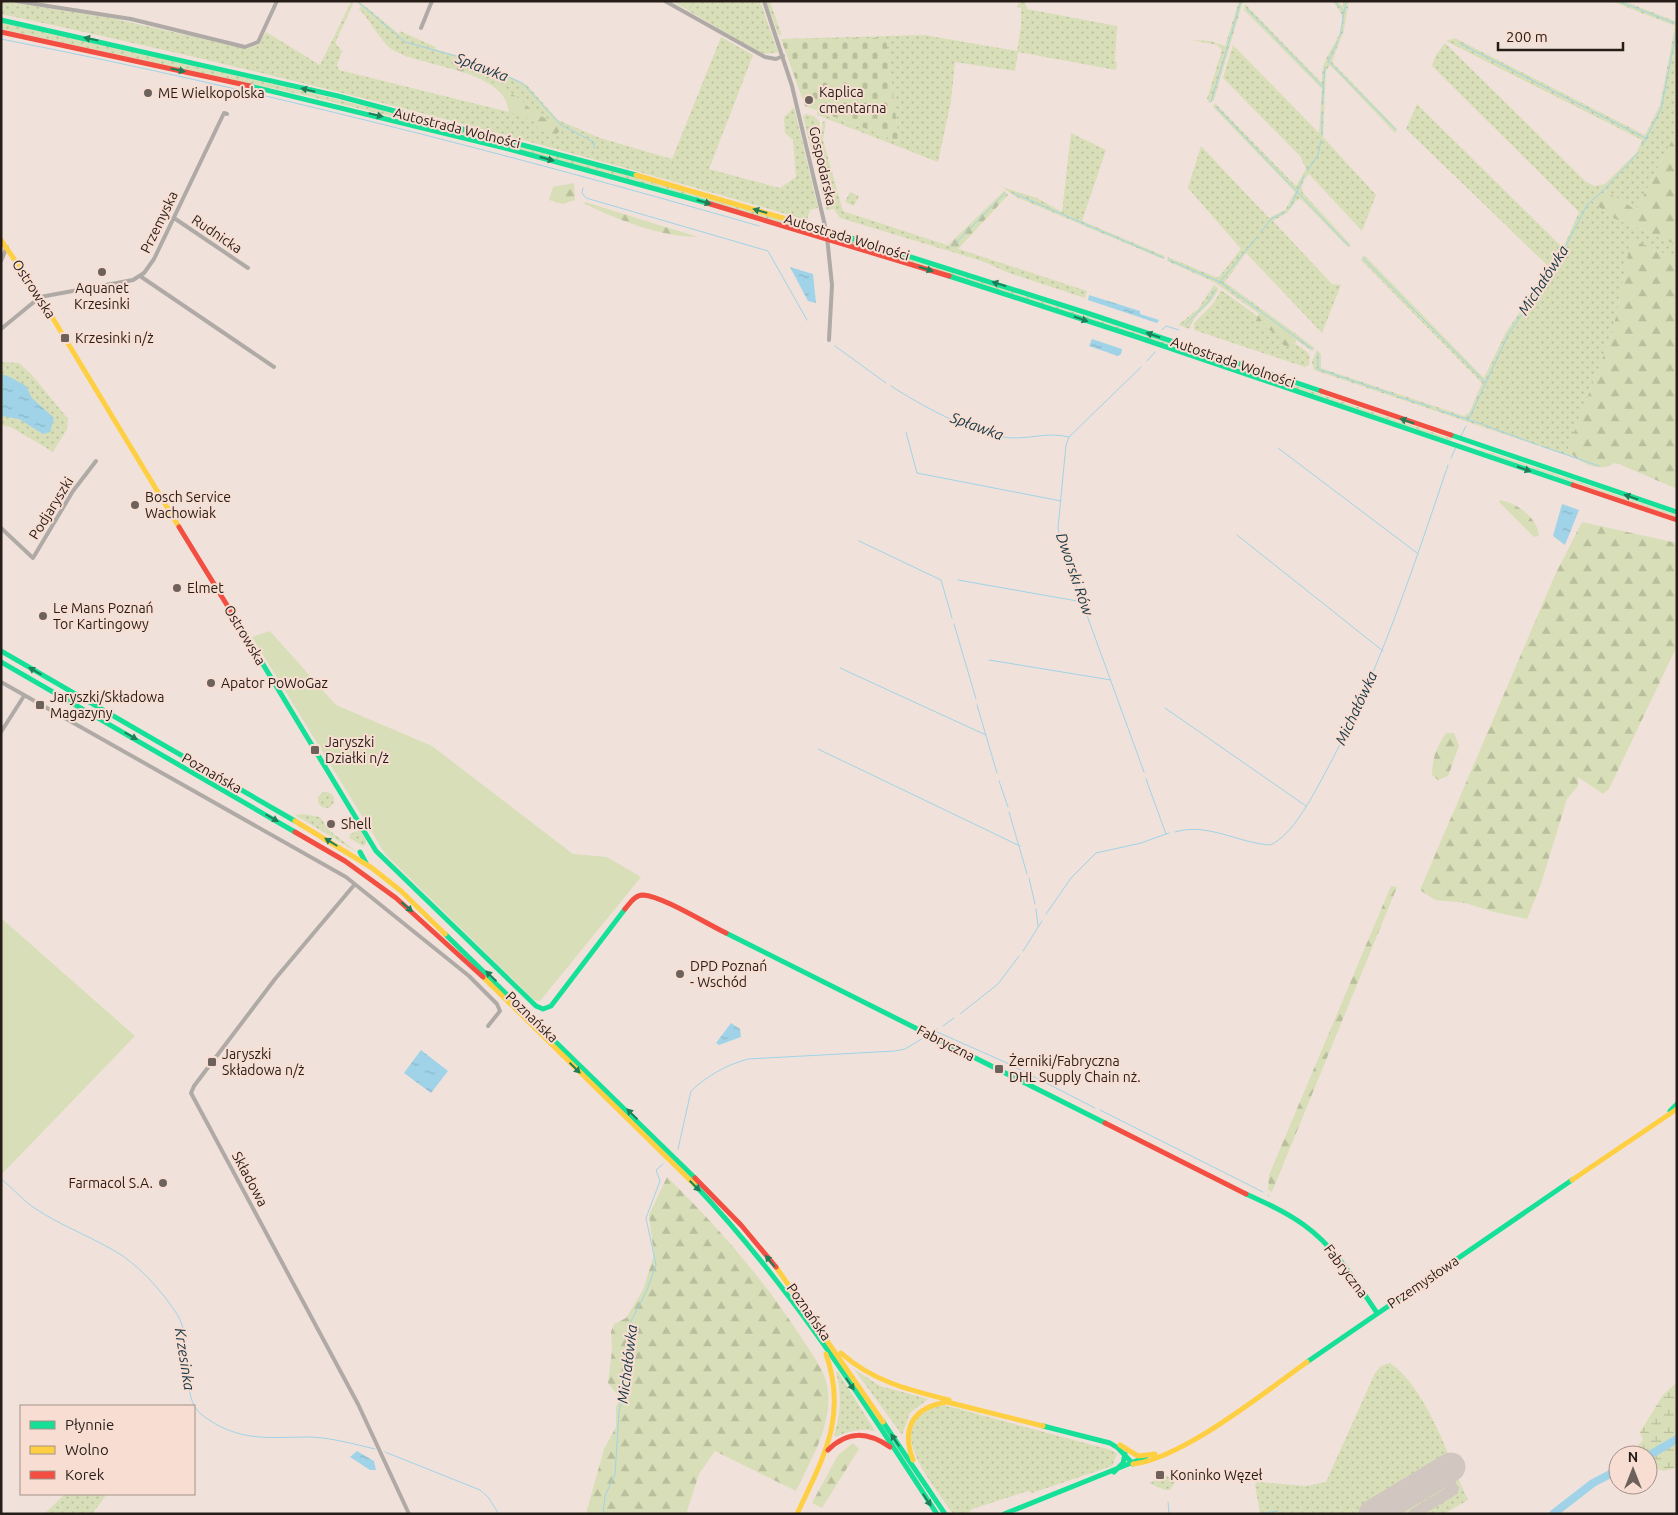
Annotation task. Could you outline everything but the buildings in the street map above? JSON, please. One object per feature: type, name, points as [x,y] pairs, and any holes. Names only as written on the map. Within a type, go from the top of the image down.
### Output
[{"type":"main road","name":"Autostrada Wolności","points":[[1,20],[221,68],[484,134],[696,192],[964,273],[1677,512]]},
{"type":"main road","name":"Autostrada Wolności","points":[[2,32],[393,118],[696,200],[1025,301],[1677,520]]},
{"type":"main road","name":"Ostrowska","points":[[1,240],[40,297],[376,851],[523,994]]},
{"type":"main road","name":"Poznańska","points":[[1,652],[326,839],[372,868],[401,891],[462,948],[710,1191],[767,1256],[820,1328],[945,1514]]},
{"type":"main road","name":"Poznańska","points":[[1,662],[322,847],[368,875],[394,895],[456,952],[703,1194],[761,1259],[813,1329],[937,1514]]},
{"type":"main road","points":[[268,805],[290,811]]},
{"type":"main road","points":[[360,852],[372,868]]},
{"type":"main road","name":"Fabryczna","points":[[523,994],[541,1009],[551,1006],[631,901],[640,895],[656,898],[1291,1216],[1314,1232],[1333,1251],[1378,1313]]},
{"type":"main road","name":"Przemysłowa","points":[[1670,1112],[1677,1104]]},
{"type":"main road","name":"Przemysłowa","points":[[1133,1464],[1142,1463],[1175,1448],[1221,1423],[1378,1313],[1677,1109]]},
{"type":"main road","points":[[820,1328],[848,1360],[870,1376],[892,1385],[1120,1445],[1142,1457],[1155,1454]]},
{"type":"main road","points":[[797,1514],[834,1426],[837,1393],[830,1365],[813,1329]]},
{"type":"main road","points":[[922,1480],[908,1448],[907,1437],[910,1423],[920,1410],[932,1404],[947,1402],[962,1404]]},
{"type":"main road","points":[[823,1455],[841,1438],[861,1434],[879,1440],[899,1457]]},
{"type":"main road","points":[[1110,1443],[1120,1447],[1133,1464]]},
{"type":"main road","name":"Przemysłowa","points":[[1004,1514],[1114,1472],[1155,1454],[1175,1448]]},
{"type":"main road","points":[[1131,1452],[1134,1458],[1133,1464]]},
{"type":"main road","points":[[1114,1472],[1123,1463],[1124,1454]]},
{"type":"street","points":[[16,1],[131,19],[246,48],[258,42],[277,1]]},
{"type":"street","points":[[421,28],[432,1]]},
{"type":"street","points":[[665,1],[765,57],[776,59],[783,56]]},
{"type":"street","name":"Gospodarska","points":[[764,1],[783,56],[822,213],[830,256],[832,304],[829,340]]},
{"type":"street","name":"Przemyska","points":[[140,276],[154,259],[224,113],[227,114]]},
{"type":"street","name":"Rudnicka","points":[[174,218],[248,268]]},
{"type":"street","points":[[1,261],[7,248]]},
{"type":"street","points":[[1,329],[40,297],[124,282],[140,276],[274,367]]},
{"type":"street","name":"Podjaryszki","points":[[1,528],[33,558],[73,491],[96,461]]},
{"type":"street","points":[[1,682],[355,884],[469,976],[497,1004],[500,1011],[488,1026]]},
{"type":"street","points":[[1,732],[24,696]]},
{"type":"street","name":"Składowa","points":[[355,884],[274,979],[194,1086],[191,1093],[358,1404],[409,1514]]},
{"type":"green space","points":[[1,1],[111,18],[247,49],[257,45],[266,32],[320,65],[351,2],[353,4],[336,41],[336,44],[342,51],[337,65],[339,70],[509,112],[504,97],[493,86],[478,78],[420,61],[390,48],[359,9],[361,6],[356,1],[359,1],[399,34],[400,31],[436,47],[435,49],[483,63],[527,85],[558,120],[600,138],[672,159],[721,37],[753,55],[709,169],[780,188],[796,177],[793,140],[785,133],[784,117],[794,107],[818,208],[810,210],[807,220],[607,163],[406,109],[204,59],[1,14]]},
{"type":"green space","points":[[672,1],[693,1],[689,11]]},
{"type":"green space","points":[[693,1],[760,1],[778,52],[766,54],[759,52],[689,11]]},
{"type":"green space","points":[[766,1],[770,1],[782,36],[778,34]]},
{"type":"green space","points":[[1020,1],[1025,1],[1027,9],[1117,26],[1116,70],[1018,52],[1015,71],[955,62],[951,101],[938,162],[817,115],[817,111],[869,130],[870,126],[878,129],[877,133],[899,142],[886,39],[781,39],[924,35],[1017,51],[1021,26],[1021,8],[1017,7]]},
{"type":"green space","points":[[1239,1],[1243,1],[1214,100],[1209,103],[1207,99],[1222,50],[1217,45],[1191,40],[1210,41],[1225,46]]},
{"type":"green space","points":[[1332,1],[1336,1],[1342,6],[1344,1],[1349,1],[1344,30],[1332,62],[1397,129],[1395,133],[1330,65],[1326,71],[1323,137],[1376,195],[1362,231],[1309,174],[1304,180],[1302,185],[1303,193],[1351,245],[1348,247],[1301,199],[1296,201],[1287,213],[1273,221],[1332,284],[1341,285],[1322,333],[1246,253],[1225,282],[1315,348],[1312,351],[1214,282],[1167,261],[1168,257],[1218,278],[1241,249],[1188,188],[1201,146],[1269,218],[1285,210],[1295,192],[1213,107],[1215,103],[1296,186],[1306,169],[1300,156],[1223,78],[1233,45],[1319,133],[1322,89],[1244,10],[1245,4],[1322,83],[1323,67],[1340,34],[1342,26],[1339,10]]},
{"type":"green space","points":[[1611,1],[1624,1],[1675,21],[1677,14],[1677,131],[1636,210],[1606,191],[1592,201],[1611,217],[1677,245],[1677,259],[1631,240],[1613,331],[1568,448],[1575,458],[1314,370],[1312,362],[1317,350],[1321,354],[1321,368],[1464,416],[1469,413],[1482,383],[1361,260],[1364,255],[1484,378],[1506,332],[1550,268],[1406,129],[1417,104],[1563,248],[1579,212],[1432,66],[1436,55],[1445,43],[1585,181],[1594,186],[1605,184],[1637,152],[1642,140],[1446,41],[1455,38],[1645,135],[1660,105],[1675,26]]},
{"type":"green space","points":[[1,22],[308,92],[461,130],[613,171],[906,258],[1197,353],[1196,355],[1099,322],[496,142],[308,96],[1,29]]},
{"type":"green space","points":[[886,38],[899,142],[877,133],[878,129],[871,126],[869,130],[805,106],[781,39]]},
{"type":"green space","points":[[457,64],[515,96],[536,114],[554,120],[560,130],[557,134],[538,131],[535,121],[509,112],[503,95],[489,83],[454,69]]},
{"type":"green space","points":[[805,114],[814,116],[820,122],[818,139],[826,168],[820,139],[823,121],[826,121],[823,140],[843,211],[1087,291],[1085,298],[1009,273],[982,261],[840,218],[834,209],[826,210],[820,185],[826,183],[820,160],[813,158],[803,117]]},
{"type":"green space","points":[[1677,131],[1677,245],[1611,217],[1592,201],[1606,191],[1636,210]]},
{"type":"green space","points":[[1071,133],[1106,150],[1082,221],[1165,256],[1163,259],[1016,197],[1002,187],[1037,198],[1062,212]]},
{"type":"green space","points":[[574,183],[575,200],[563,204],[549,200],[553,187]]},
{"type":"green space","points":[[1004,191],[1008,195],[958,249],[947,246]]},
{"type":"green space","points":[[850,192],[859,196],[854,206],[845,202]]},
{"type":"green space","points":[[585,202],[698,237],[669,234],[640,227],[598,210],[585,204]]},
{"type":"green space","points":[[1631,239],[1677,259],[1677,489],[1619,464],[1614,463],[1603,467],[1589,465],[1576,458],[1568,448],[1613,331]]},
{"type":"green space","points":[[1214,285],[1218,289],[1215,295],[1195,318],[1190,329],[1178,325],[1198,309]]},
{"type":"green space","points":[[1221,290],[1307,352],[1310,356],[1309,365],[1305,367],[1194,330],[1194,323],[1213,304]]},
{"type":"green space","points":[[1261,309],[1299,336],[1292,348],[1283,345],[1279,336],[1256,321]]},
{"type":"green space","points":[[1,362],[19,363],[32,375],[68,419],[67,429],[53,452],[11,427],[1,425]]},
{"type":"green space","points":[[1262,375],[1452,439],[1451,441],[1261,377]]},
{"type":"green space","points":[[1479,450],[1677,515],[1677,517]]},
{"type":"green space","points":[[1500,500],[1513,504],[1526,512],[1535,523],[1539,536],[1534,537],[1499,502]]},
{"type":"green space","points":[[1582,522],[1677,543],[1677,646],[1609,789],[1603,794],[1578,777],[1578,786],[1567,799],[1540,887],[1527,919],[1465,903],[1435,900],[1420,890],[1555,575]]},
{"type":"green space","points":[[270,631],[336,705],[432,746],[573,854],[607,857],[641,877],[540,1001],[534,1000],[386,855],[252,637]]},
{"type":"green space","points":[[1446,733],[1454,733],[1459,746],[1448,776],[1438,780],[1432,775],[1434,758]]},
{"type":"green space","points":[[326,792],[334,800],[326,808],[318,800]]},
{"type":"green space","points":[[303,814],[320,817],[329,830],[357,852],[295,815]]},
{"type":"green space","points":[[360,830],[366,840],[366,844],[363,846],[349,838],[350,834]]},
{"type":"green space","points":[[1391,886],[1397,887],[1272,1192],[1268,1190],[1269,1175]]},
{"type":"green space","points":[[1,918],[135,1036],[1,1175]]},
{"type":"green space","points":[[667,1177],[738,1252],[769,1292],[817,1361],[827,1383],[828,1405],[826,1418],[819,1443],[796,1491],[715,1451],[699,1474],[686,1514],[586,1514],[604,1449],[616,1427],[616,1407],[620,1398],[608,1383],[612,1351],[611,1332],[614,1324],[626,1318],[643,1290],[654,1255],[649,1215]]},
{"type":"green space","points":[[1390,1363],[1410,1382],[1418,1394],[1451,1460],[1361,1514],[1260,1514],[1255,1485],[1257,1482],[1306,1486],[1326,1482],[1375,1373],[1381,1366]]},
{"type":"green space","points":[[854,1369],[880,1386],[928,1399],[910,1413],[902,1435]]},
{"type":"green space","points":[[836,1372],[838,1372],[875,1431],[860,1430],[836,1437],[834,1435],[840,1404]]},
{"type":"green space","points":[[1677,1382],[1677,1468],[1663,1471],[1658,1469],[1658,1445],[1638,1445],[1643,1440],[1640,1432],[1663,1395]]},
{"type":"green space","points":[[944,1405],[1111,1450],[1117,1454],[1112,1466],[1032,1493],[1028,1491],[972,1509],[968,1514],[953,1514],[923,1470],[915,1453],[911,1437],[913,1423],[923,1412]]},
{"type":"green space","points":[[853,1443],[859,1449],[822,1508],[812,1503],[838,1455]]},
{"type":"green space","points":[[1455,1471],[1468,1500],[1444,1514],[1419,1514],[1458,1490],[1451,1477]]},
{"type":"green space","points":[[1167,1476],[1175,1482],[1170,1490],[1165,1490],[1149,1483]]},
{"type":"green space","points":[[1443,1478],[1447,1479],[1450,1486],[1449,1490],[1409,1514],[1384,1514]]},
{"type":"green space","points":[[64,1495],[106,1495],[92,1514],[44,1514]]},
{"type":"water","points":[[790,267],[813,274],[816,303],[808,301]]},
{"type":"water","points":[[1089,295],[1140,311],[1140,314],[1159,320],[1157,323],[1088,300]]},
{"type":"water","points":[[1092,339],[1122,349],[1121,354],[1118,356],[1089,346]]},
{"type":"water","points":[[1,374],[26,386],[32,398],[54,418],[50,432],[43,434],[19,419],[1,416]]},
{"type":"water","points":[[1562,504],[1579,510],[1565,545],[1553,536]]},
{"type":"water","points":[[731,1023],[740,1029],[741,1037],[719,1045],[716,1043]]},
{"type":"water","points":[[421,1050],[448,1071],[431,1093],[404,1073]]},
{"type":"water","points":[[357,1451],[374,1461],[376,1470],[370,1470],[350,1457]]},
{"type":"waterway","name":"Spławka","points":[[357,1],[405,42],[474,61],[522,83],[561,125],[594,142],[594,148]]},
{"type":"waterway","points":[[1211,102],[1241,1]]},
{"type":"waterway","points":[[1334,1],[1344,11]]},
{"type":"waterway","name":"Dworski Rów","points":[[1340,36],[1346,1]]},
{"type":"waterway","points":[[1618,1],[1677,24]]},
{"type":"waterway","points":[[1247,9],[1324,88]]},
{"type":"waterway","name":"Michałówka","points":[[1642,146],[1661,109],[1677,29]]},
{"type":"waterway","points":[[1,39],[192,79],[382,124],[571,173],[759,226]]},
{"type":"waterway","name":"Dworski Rów","points":[[1328,62],[1338,41]]},
{"type":"waterway","points":[[1459,43],[1647,139]]},
{"type":"waterway","points":[[1328,61],[1396,130]]},
{"type":"waterway","name":"Dworski Rów","points":[[1322,105],[1325,67]]},
{"type":"waterway","points":[[1216,107],[1349,246]]},
{"type":"waterway","name":"Dworski Rów","points":[[1322,112],[1322,135]]},
{"type":"waterway","name":"Dworski Rów","points":[[1307,171],[1318,155],[1321,140]]},
{"type":"waterway","name":"Michałówka","points":[[1468,421],[1508,335],[1559,259],[1587,205],[1605,189],[1639,152]]},
{"type":"waterway","name":"Dworski Rów","points":[[1290,208],[1304,176]]},
{"type":"waterway","name":"Spławka","points":[[583,188],[582,193],[586,198],[768,251],[807,320]]},
{"type":"waterway","points":[[953,246],[1005,193]]},
{"type":"waterway","points":[[1013,193],[1164,258]]},
{"type":"waterway","name":"Dworski Rów","points":[[1261,232],[1271,219],[1285,212]]},
{"type":"waterway","name":"Dworski Rów","points":[[1219,283],[1257,237]]},
{"type":"waterway","points":[[1363,258],[1485,382]]},
{"type":"waterway","points":[[1169,260],[1220,282],[1312,349]]},
{"type":"waterway","name":"Dworski Rów","points":[[1185,325],[1208,302],[1215,290]]},
{"type":"waterway","name":"Dworski Rów","points":[[1162,330],[1166,326],[1179,330]]},
{"type":"waterway","name":"Spławka","points":[[835,346],[886,383]]},
{"type":"waterway","name":"Dworski Rów","points":[[1147,361],[1155,352]]},
{"type":"waterway","points":[[1318,354],[1318,369],[1395,395]]},
{"type":"waterway","name":"Dworski Rów","points":[[1141,367],[1069,437],[1066,445],[1058,528],[1061,544],[1144,772]]},
{"type":"waterway","name":"Spławka","points":[[891,386],[960,424],[989,434],[1011,438],[1052,435],[1069,437]]},
{"type":"waterway","points":[[1399,397],[1431,407]]},
{"type":"waterway","points":[[1438,410],[1482,424]]},
{"type":"waterway","points":[[1484,425],[1538,445]]},
{"type":"waterway","name":"Michałówka","points":[[1461,436],[1466,426]]},
{"type":"waterway","points":[[906,432],[917,473],[1061,501]]},
{"type":"waterway","points":[[1541,446],[1599,466]]},
{"type":"waterway","name":"Michałówka","points":[[1451,458],[1456,447]]},
{"type":"waterway","points":[[1278,448],[1417,553]]},
{"type":"waterway","name":"Michałówka","points":[[1175,832],[1187,830],[1211,831],[1270,845],[1294,825],[1323,777],[1342,740],[1377,663],[1407,585],[1448,465]]},
{"type":"waterway","points":[[1237,535],[1383,651]]},
{"type":"waterway","points":[[859,541],[941,580],[952,618]]},
{"type":"waterway","points":[[958,580],[1083,602]]},
{"type":"waterway","points":[[954,624],[976,699]]},
{"type":"waterway","points":[[989,660],[1111,680]]},
{"type":"waterway","points":[[840,668],[986,735]]},
{"type":"waterway","points":[[977,705],[997,773]]},
{"type":"waterway","points":[[1165,708],[1306,806]]},
{"type":"waterway","points":[[818,749],[1020,846]]},
{"type":"waterway","name":"Dworski Rów","points":[[1146,779],[1166,834]]},
{"type":"waterway","points":[[999,781],[1008,807]]},
{"type":"waterway","points":[[1009,812],[1027,874]]},
{"type":"waterway","name":"Michałówka","points":[[1046,914],[1071,878],[1096,853],[1141,843],[1169,833]]},
{"type":"waterway","points":[[1029,878],[1035,904]]},
{"type":"waterway","points":[[1036,909],[1038,926]]},
{"type":"waterway","name":"Michałówka","points":[[1023,951],[1042,921]]},
{"type":"waterway","name":"Michałówka","points":[[960,1014],[998,984],[1019,956]]},
{"type":"waterway","name":"Michałówka","points":[[943,1026],[954,1018]]},
{"type":"waterway","name":"Michałówka","points":[[933,1032],[937,1029]]},
{"type":"waterway","points":[[935,1031],[1007,1063],[1095,1108]]},
{"type":"waterway","name":"Michałówka","points":[[678,1149],[691,1091],[710,1076],[740,1061],[895,1051],[905,1049],[925,1037]]},
{"type":"waterway","points":[[1100,1110],[1263,1192]]},
{"type":"waterway","name":"Michałówka","points":[[603,1514],[605,1496],[615,1474],[619,1412],[629,1357],[630,1323],[647,1290],[656,1265],[646,1218],[660,1181],[656,1170],[663,1164]]},
{"type":"waterway","name":"Krzesinka","points":[[1,1179],[36,1209],[123,1256],[146,1275],[159,1290],[177,1314],[182,1326],[185,1339],[188,1383],[190,1396],[194,1405]]},
{"type":"waterway","name":"Krzesinka","points":[[195,1407],[202,1415],[216,1424],[242,1434],[268,1437],[311,1437],[375,1449]]},
{"type":"waterway","points":[[1658,1450],[1677,1439]]},
{"type":"waterway","name":"Krzesinka","points":[[385,1452],[480,1490],[488,1497],[499,1514]]},
{"type":"waterway","points":[[1553,1514],[1593,1483],[1608,1475]]},
{"type":"waterway","points":[[1168,1502],[1169,1514]]},
{"type":"waterway","points":[[1256,1514],[1278,1511]]},
{"type":"taxiway","points":[[1414,1514],[1453,1490],[1447,1475],[1438,1474]]},
{"type":"runway","points":[[1373,1514],[1451,1467]]},
{"type":"traffic: fast","points":[[1,20],[338,96],[636,175]]},
{"type":"traffic: fast","points":[[250,86],[509,149],[707,203]]},
{"type":"traffic: fast","points":[[848,237],[1090,314],[1321,391]]},
{"type":"traffic: fast","points":[[949,276],[1137,337],[1573,485]]},
{"type":"traffic: fast","points":[[1451,435],[1677,512]]},
{"type":"traffic: fast","points":[[238,623],[376,851],[536,1006],[543,1009],[551,1006],[625,909]]},
{"type":"traffic: fast","points":[[1,651],[295,821]]},
{"type":"traffic: fast","points":[[1,662],[295,832]]},
{"type":"traffic: fast","points":[[360,852],[366,863]]},
{"type":"traffic: fast","points":[[726,933],[1105,1123]]},
{"type":"traffic: fast","points":[[445,934],[695,1178]]},
{"type":"traffic: fast","points":[[1670,1111],[1677,1104]]},
{"type":"traffic: fast","points":[[1307,1362],[1572,1180]]},
{"type":"traffic: fast","points":[[694,1184],[729,1222],[793,1302],[852,1385],[937,1514]]},
{"type":"traffic: fast","points":[[1246,1194],[1290,1216],[1315,1234],[1335,1254],[1377,1313]]},
{"type":"traffic: fast","points":[[883,1422],[945,1514]]},
{"type":"traffic: fast","points":[[1043,1426],[1110,1443],[1118,1448],[1133,1464]]},
{"type":"traffic: fast","points":[[1114,1472],[1123,1463],[1125,1454]]},
{"type":"traffic: fast","points":[[1004,1514],[1146,1457]]},
{"type":"traffic: slow","points":[[636,175],[848,237]]},
{"type":"traffic: slow","points":[[1,240],[40,297],[179,527]]},
{"type":"traffic: slow","points":[[295,821],[372,868],[401,891],[445,934]]},
{"type":"traffic: slow","points":[[483,977],[694,1184]]},
{"type":"traffic: slow","points":[[1572,1180],[1677,1109]]},
{"type":"traffic: slow","points":[[776,1267],[883,1422]]},
{"type":"traffic: slow","points":[[841,1353],[853,1363],[878,1378],[905,1388],[949,1400]]},
{"type":"traffic: slow","points":[[797,1514],[816,1474],[830,1437],[834,1398],[832,1377],[826,1354]]},
{"type":"traffic: slow","points":[[1133,1464],[1153,1459],[1199,1437],[1247,1406],[1307,1362]]},
{"type":"traffic: slow","points":[[913,1460],[908,1438],[913,1421],[918,1414],[935,1405],[947,1402],[1043,1426]]},
{"type":"traffic: slow","points":[[1120,1445],[1138,1456],[1155,1454]]},
{"type":"traffic: jam","points":[[1,32],[250,86]]},
{"type":"traffic: jam","points":[[707,203],[949,276]]},
{"type":"traffic: jam","points":[[1321,391],[1451,435]]},
{"type":"traffic: jam","points":[[1573,485],[1677,520]]},
{"type":"traffic: jam","points":[[179,527],[238,623]]},
{"type":"traffic: jam","points":[[295,832],[345,861],[396,898],[483,977]]},
{"type":"traffic: jam","points":[[625,909],[638,896],[643,895],[673,905],[726,933]]},
{"type":"traffic: jam","points":[[1105,1123],[1246,1194]]},
{"type":"traffic: jam","points":[[695,1178],[741,1225],[776,1267]]},
{"type":"traffic: jam","points":[[828,1450],[843,1439],[858,1435],[874,1438],[890,1447]]},
{"type":"place","name":"ME Wielkopolska","points":[[148,93]]},
{"type":"place","name":"Kaplica cmentarna","points":[[809,100]]},
{"type":"place","name":"Aquanet Krzesinki","points":[[102,272]]},
{"type":"place","name":"Krzesinki n/ż","points":[[65,338]]},
{"type":"place","name":"Bosch Service Wachowiak","points":[[135,505]]},
{"type":"place","name":"Elmet","points":[[177,588]]},
{"type":"place","name":"Le Mans Poznań Tor Kartingowy","points":[[43,616]]},
{"type":"place","name":"Apator PoWoGaz","points":[[211,683]]},
{"type":"place","name":"Jaryszki/Składowa Magazyny","points":[[40,705]]},
{"type":"place","name":"Jaryszki Działki n/ż","points":[[315,750]]},
{"type":"place","name":"Shell","points":[[331,824]]},
{"type":"place","name":"DPD Poznań - Wschód","points":[[680,974]]},
{"type":"place","name":"Jaryszki Składowa n/ż","points":[[212,1062]]},
{"type":"place","name":"Żerniki/Fabryczna DHL Supply Chain nż.","points":[[999,1069]]},
{"type":"place","name":"Farmacol S.A.","points":[[163,1183]]},
{"type":"place","name":"Koninko Węzeł","points":[[1160,1475]]}]
